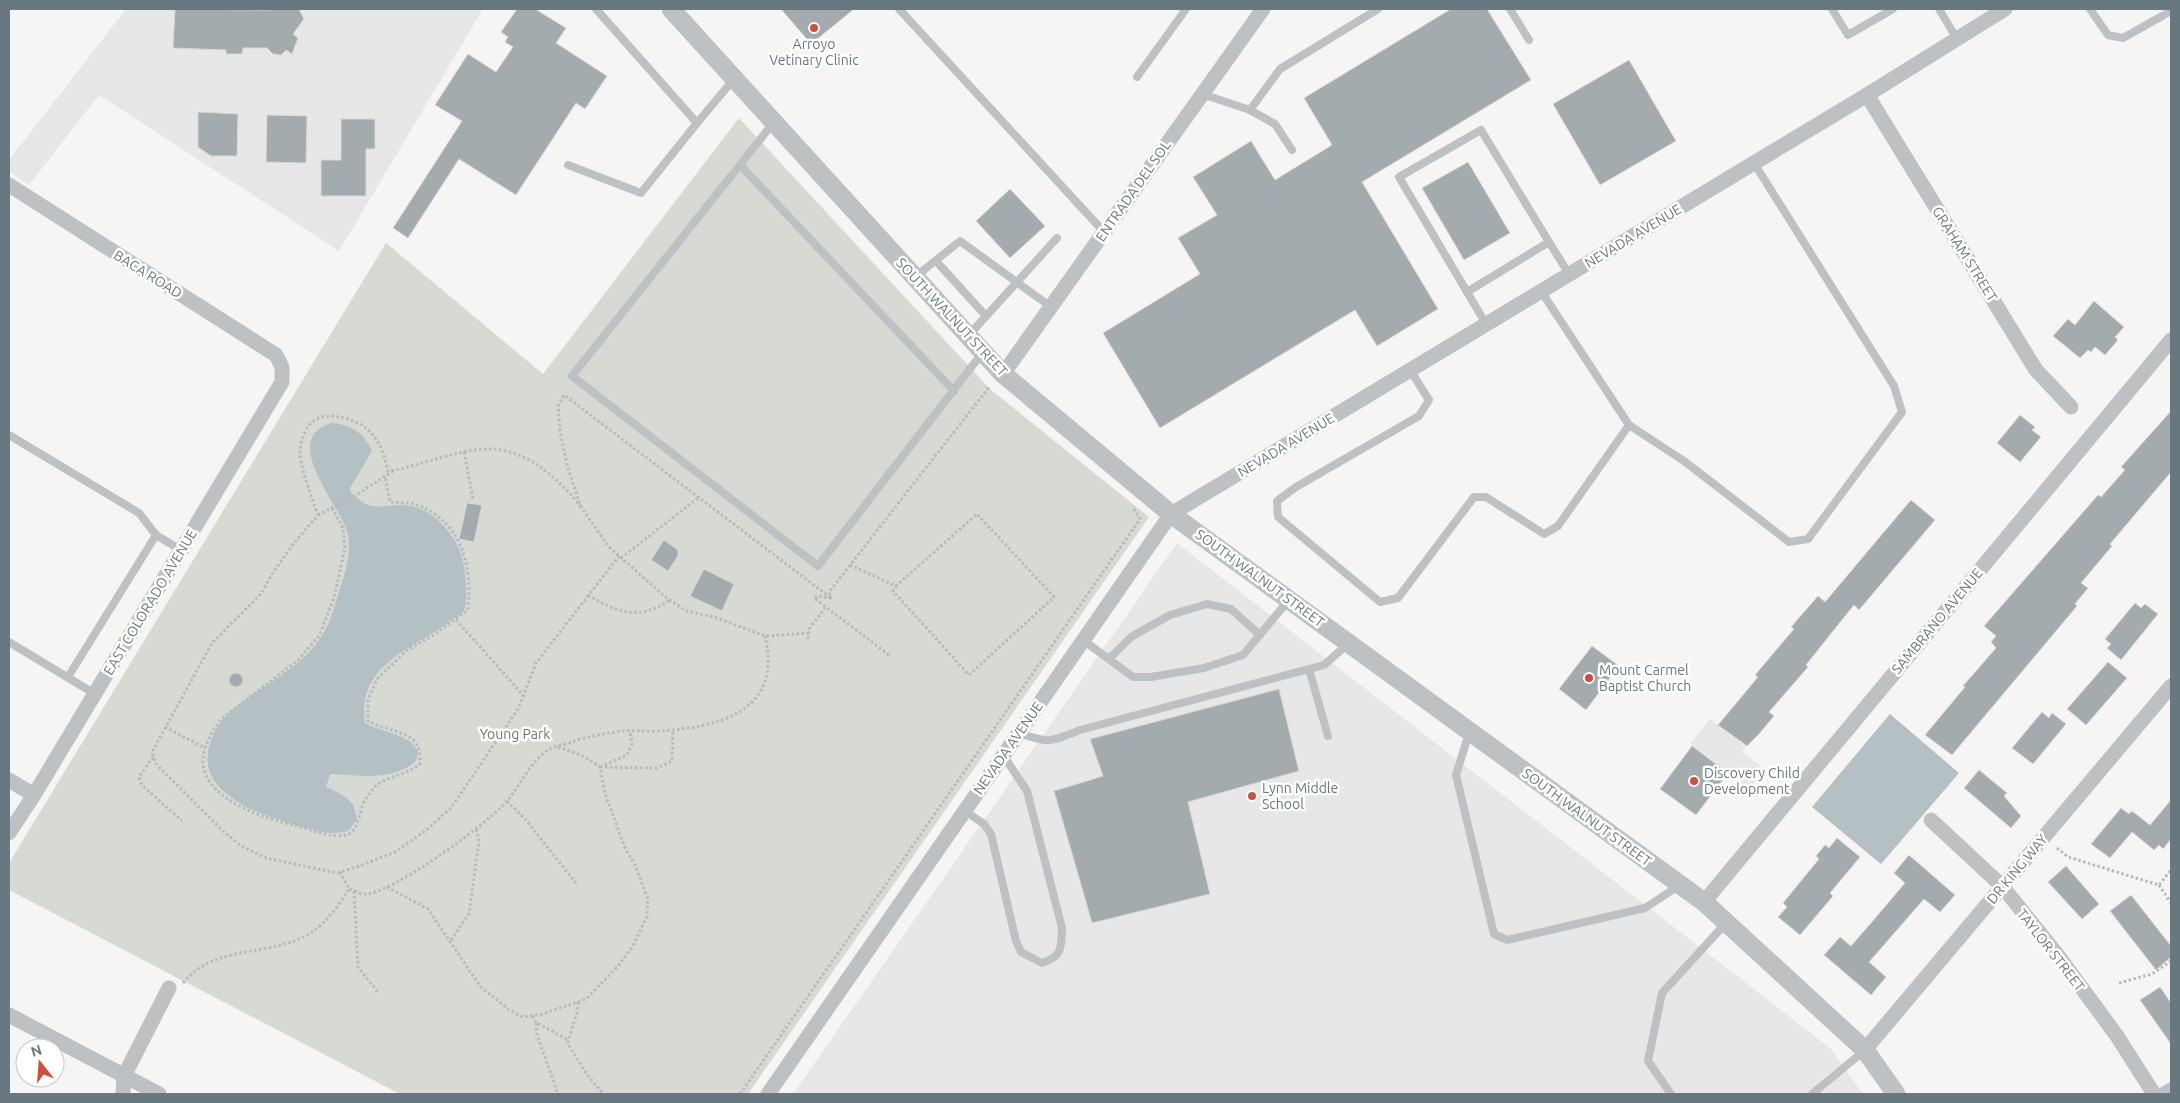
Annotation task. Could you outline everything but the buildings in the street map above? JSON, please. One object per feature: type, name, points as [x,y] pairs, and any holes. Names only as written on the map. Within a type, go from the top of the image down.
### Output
[{"type":"street","name":"SOUTH WALNUT STREET","points":[[671,9],[1002,373],[1171,514],[1704,902],[1864,1051],[1896,1094]]},
{"type":"street","name":"ENTRADA DEL SOL","points":[[1002,373],[1263,9]]},
{"type":"street","name":"NEVADA AVENUE","points":[[768,1094],[1171,514],[1867,95],[2005,9]]},
{"type":"street","name":"GRAHAM STREET","points":[[1867,95],[2036,370],[2071,406]]},
{"type":"street","name":"BACA ROAD","points":[[9,185],[276,355],[282,367]]},
{"type":"street","name":"SAMBRANO AVENUE","points":[[1704,902],[2171,340]]},
{"type":"street","name":"EAST COLORADO AVENUE","points":[[9,833],[34,795],[282,382],[282,367]]},
{"type":"street","name":"DR KING WAY","points":[[1864,1051],[2171,686]]},
{"type":"street","points":[[9,780],[34,795]]},
{"type":"street","name":"TAYLOR STREET","points":[[1931,820],[2002,886],[2059,957],[2112,1028],[2154,1094]]},
{"type":"street","points":[[123,1094],[124,1076],[169,988]]},
{"type":"street","points":[[9,1016],[159,1094]]},
{"type":"street","points":[[2164,1094],[2171,1090]]},
{"type":"lane","points":[[596,9],[697,123]]},
{"type":"lane","points":[[899,9],[1104,232]]},
{"type":"lane","points":[[1137,77],[1186,9]]},
{"type":"lane","points":[[1250,110],[1280,69],[1378,9]]},
{"type":"lane","points":[[1510,9],[1529,40]]},
{"type":"lane","points":[[1832,9],[1848,35],[1893,9]]},
{"type":"lane","points":[[1939,9],[1957,39]]},
{"type":"lane","points":[[2090,9],[2108,35],[2123,38],[2171,11]]},
{"type":"lane","points":[[568,165],[641,193],[734,79]]},
{"type":"lane","points":[[1202,94],[1250,110],[1275,124],[1292,150]]},
{"type":"lane","points":[[774,122],[572,376],[818,566],[983,352]]},
{"type":"lane","points":[[1486,324],[1399,177],[1481,130],[1569,274]]},
{"type":"lane","points":[[1541,291],[1630,425],[1684,461],[1789,542],[1808,539],[1902,412],[1894,386],[1754,163]]},
{"type":"lane","points":[[740,165],[954,390]]},
{"type":"lane","points":[[968,336],[1057,238]]},
{"type":"lane","points":[[915,277],[960,242],[1051,307]]},
{"type":"lane","points":[[1467,292],[1549,242]]},
{"type":"lane","points":[[936,261],[986,316]]},
{"type":"lane","points":[[1410,370],[1430,400],[1419,416],[1296,487],[1278,501],[1278,517],[1380,602],[1398,598],[1474,497],[1486,496],[1544,534],[1558,526],[1630,425]]},
{"type":"lane","points":[[9,435],[139,513],[156,535],[181,550]]},
{"type":"lane","points":[[68,677],[156,535]]},
{"type":"lane","points":[[1083,640],[1132,677],[1151,677],[1204,668],[1243,655],[1289,600]]},
{"type":"lane","points":[[1109,659],[1131,637],[1170,615],[1207,604],[1231,609],[1260,635]]},
{"type":"lane","points":[[9,642],[94,694]]},
{"type":"lane","points":[[1019,733],[1042,742],[1056,740],[1080,730],[1324,665],[1349,643]]},
{"type":"lane","points":[[1309,669],[1328,736]]},
{"type":"lane","points":[[1470,731],[1456,775],[1494,934],[1507,940],[1645,908],[1680,885]]},
{"type":"lane","points":[[965,811],[984,824],[991,834],[1016,941],[1021,952],[1042,963],[1055,958],[1060,950],[1062,928],[1027,791],[1004,755]]},
{"type":"lane","points":[[1671,1094],[1648,1061],[1662,994],[1726,922]]},
{"type":"lane","points":[[1812,1094],[1864,1051]]},
{"type":"path","points":[[832,598],[829,592],[1002,373]]},
{"type":"path","points":[[582,507],[567,465],[560,431],[558,406],[564,395],[832,598]]},
{"type":"path","points":[[318,515],[299,451],[305,430],[318,418],[336,417],[355,420],[366,428],[378,441],[388,471],[464,452],[500,449],[518,454],[549,473],[566,488],[582,507],[609,547],[670,600],[686,611],[714,618],[765,636],[809,633]]},
{"type":"path","points":[[464,452],[473,499]]},
{"type":"path","points":[[394,471],[358,494],[318,515],[294,543],[272,574],[261,594],[212,643],[186,694],[152,752],[156,764],[223,831],[241,846],[266,858],[314,869],[340,872],[395,852],[425,831],[451,808],[518,709],[536,663],[588,595],[620,557],[698,498]]},
{"type":"path","points":[[333,508],[343,528],[345,548],[334,598],[319,636],[298,660],[220,720],[205,748],[203,757],[204,771],[215,787],[228,800],[265,818],[329,834],[346,835],[354,830],[365,800],[380,781],[412,771],[420,764],[421,750],[412,737],[368,722],[368,700],[377,679],[406,651],[435,634],[468,610],[470,576],[465,554],[447,524],[431,512],[415,504],[390,502],[385,477]]},
{"type":"path","points":[[977,514],[1054,597],[969,676],[893,591],[896,586],[977,514]]},
{"type":"path","points":[[740,1094],[1140,520]]},
{"type":"path","points":[[850,565],[896,586]]},
{"type":"path","points":[[588,595],[603,604],[619,610],[638,613],[656,610],[670,600]]},
{"type":"path","points":[[832,598],[818,596],[814,598],[889,655]]},
{"type":"path","points":[[808,640],[809,629],[825,608]]},
{"type":"path","points":[[456,619],[524,696]]},
{"type":"path","points":[[340,872],[348,889],[364,894],[387,887],[417,871],[476,828],[507,801],[519,782],[548,749],[599,734],[673,730],[718,721],[748,708],[759,694],[768,672],[770,656],[765,636]]},
{"type":"path","points":[[165,727],[205,748]]},
{"type":"path","points":[[555,747],[569,750],[588,758],[600,767],[657,768],[672,762],[673,730]]},
{"type":"path","points":[[600,767],[627,755],[632,744],[630,731]]},
{"type":"path","points":[[154,757],[138,777],[142,785],[182,821]]},
{"type":"path","points":[[387,887],[428,909],[480,986],[509,1010],[523,1017],[532,1016],[586,999],[618,966],[633,946],[647,916],[648,900],[635,865],[625,848],[605,793],[600,767]]},
{"type":"path","points":[[507,801],[526,819],[576,883]]},
{"type":"path","points":[[451,941],[469,914],[479,841],[476,828]]},
{"type":"path","points":[[2058,848],[2068,857],[2158,885],[2171,903]]},
{"type":"path","points":[[2158,885],[2171,870]]},
{"type":"path","points":[[169,988],[179,987],[202,965],[236,953],[270,948],[295,941],[312,932],[330,915],[348,889]]},
{"type":"path","points":[[354,891],[358,967],[378,992]]},
{"type":"path","points":[[2119,983],[2152,974],[2171,961]]},
{"type":"path","points":[[578,1002],[578,1013],[568,1044],[586,1073],[603,1094]]},
{"type":"path","points":[[532,1016],[537,1023],[568,1040]]},
{"type":"path","points":[[537,1023],[536,1032],[558,1094]]},
{"type":"shaded area","points":[[126,9],[483,9],[339,251],[99,95],[29,185],[9,171],[9,160]]},
{"type":"shaded area","points":[[332,423],[346,426],[356,431],[365,439],[372,451],[350,488],[351,493],[370,506],[403,505],[414,507],[433,516],[455,541],[463,561],[466,579],[465,606],[461,614],[390,661],[378,673],[369,687],[365,703],[365,723],[402,737],[414,745],[418,752],[416,761],[407,768],[386,775],[330,774],[326,787],[348,799],[356,813],[357,820],[348,831],[339,833],[313,830],[243,805],[233,799],[212,778],[208,760],[208,749],[212,738],[223,719],[233,709],[302,659],[321,638],[330,619],[346,567],[349,543],[343,523],[317,474],[311,458],[310,443],[317,431]]},
{"type":"shaded area","name":"Lynn Middle School","points":[[1177,543],[1830,1048],[1863,1094],[793,1094]]},
{"type":"shaded area","points":[[1890,714],[1959,773],[1881,864],[1812,807]]},
{"type":"shaded area","points":[[1710,719],[1746,747],[1742,752],[1765,770],[1748,791],[1690,744]]},
{"type":"green space","name":"Young Park","points":[[739,118],[990,389],[1149,517],[748,1094],[400,1094],[9,890],[9,863],[386,243],[543,374]]},
{"type":"place","name":"Arroyo Vetinary Clinic","points":[[814,28]]},
{"type":"place","name":"Mount Carmel Baptist Church","points":[[1589,678]]},
{"type":"place","name":"Discovery Child Development","points":[[1694,781]]},
{"type":"place","name":"Lynn Middle School","points":[[1252,796]]}]
